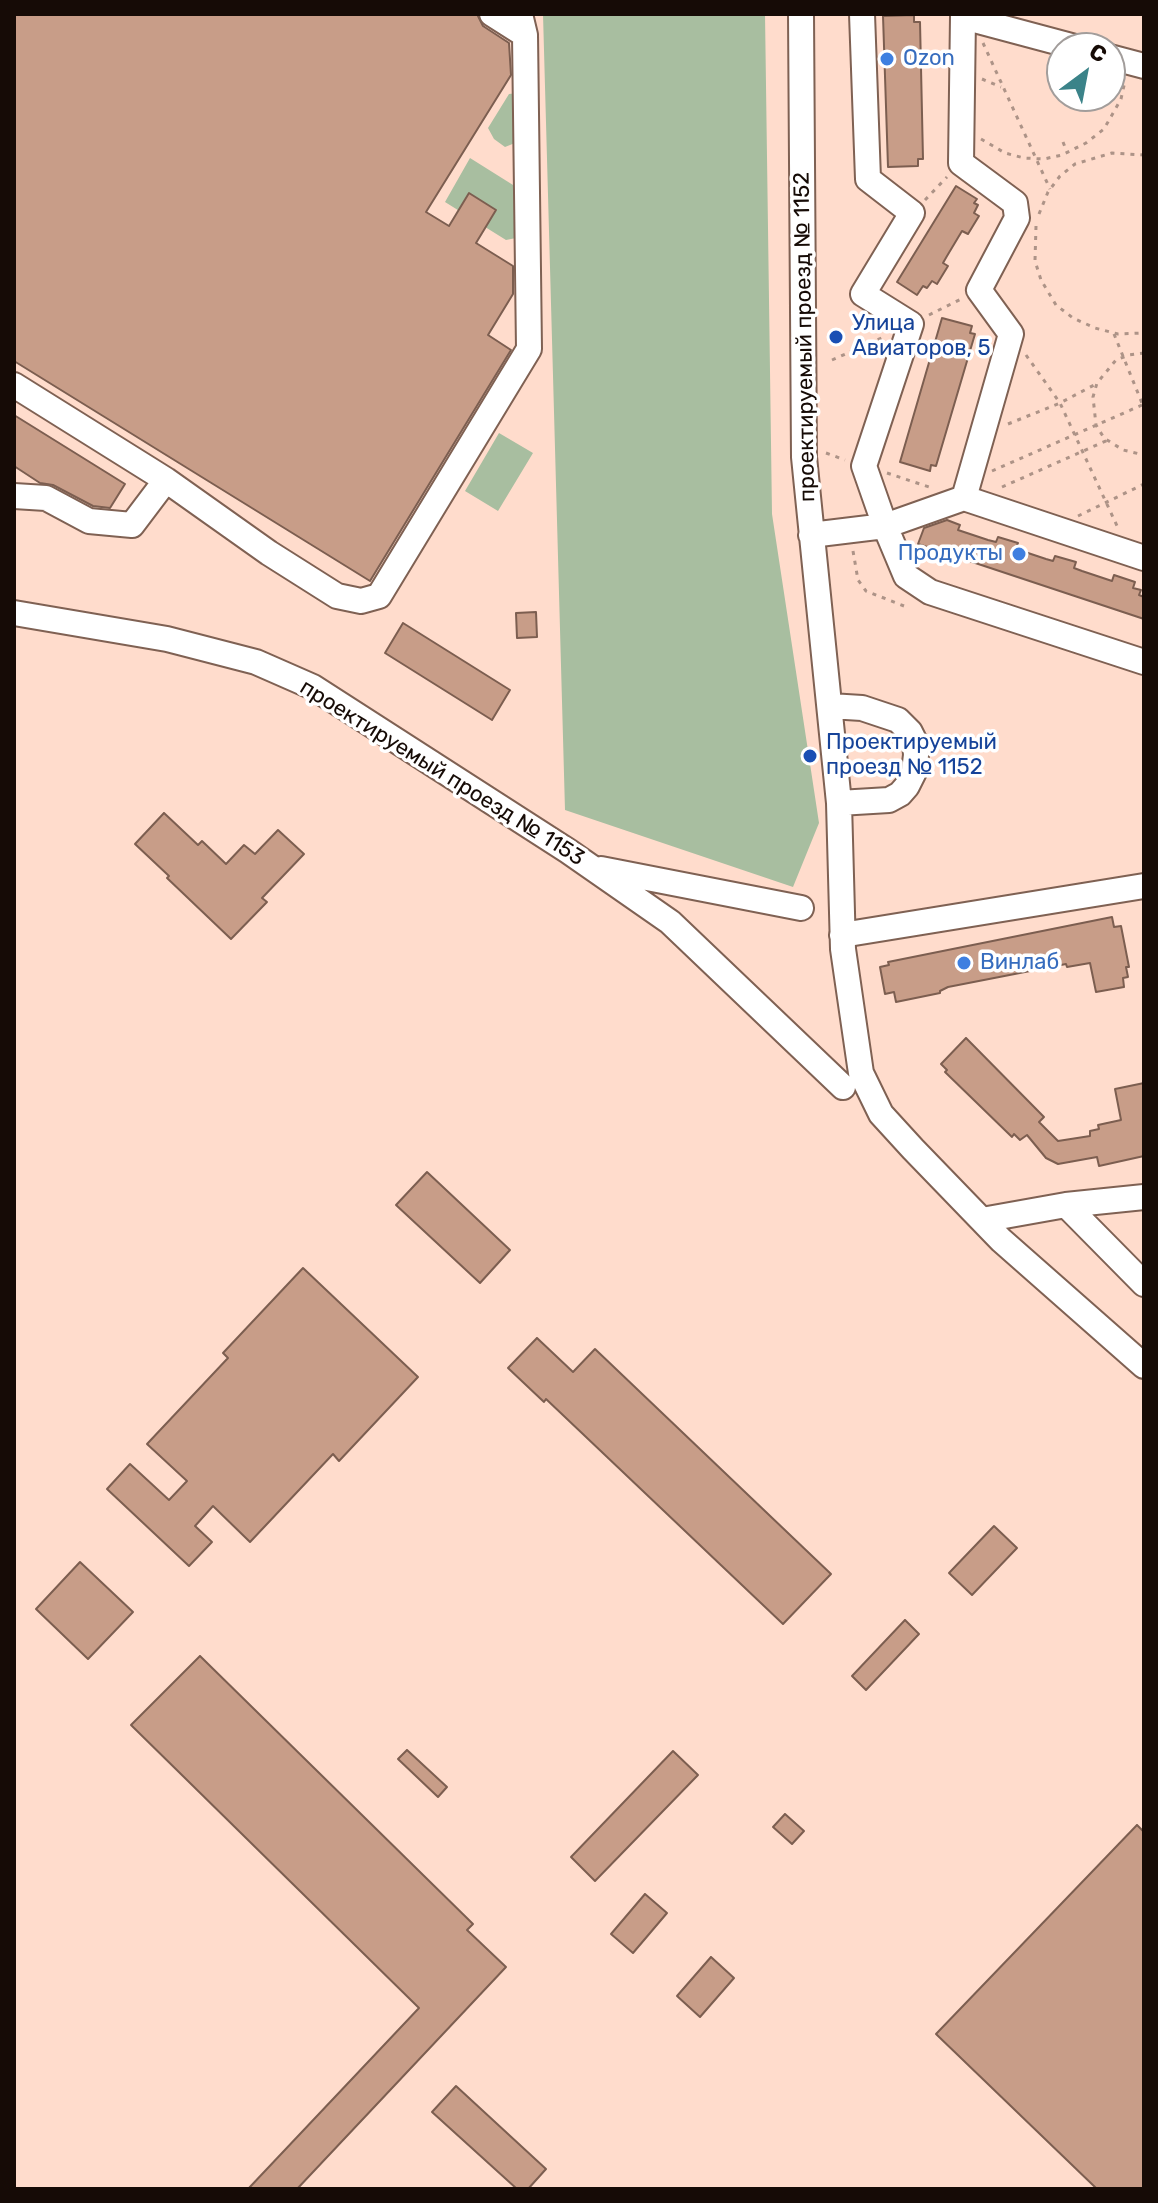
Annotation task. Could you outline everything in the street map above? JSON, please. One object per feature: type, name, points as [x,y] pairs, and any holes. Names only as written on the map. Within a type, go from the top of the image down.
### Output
[{"type":"street","points":[[14,385],[166,480],[269,553],[337,596],[361,601],[379,596],[529,349],[523,24],[492,14]]},
{"type":"street","name":"проектируемый проезд № 1152","points":[[801,14],[804,457],[839,803],[842,935],[861,1073],[881,1114],[1001,1240],[1144,1366]]},
{"type":"street","points":[[862,14],[868,179],[911,215],[863,294],[911,324],[864,466],[906,576],[930,592],[1144,662]]},
{"type":"street","points":[[968,493],[1011,334],[979,290],[1017,218],[1015,203],[961,163],[963,16],[1046,39]]},
{"type":"street","points":[[14,496],[46,498],[89,521],[132,525],[166,480]]},
{"type":"street","points":[[811,535],[885,526],[968,493],[1052,527],[1137,556]]},
{"type":"street","name":"проектируемый проезд № 1153","points":[[14,613],[167,639],[256,662],[313,687],[591,867],[670,922],[843,1087]]},
{"type":"street","points":[[830,706],[862,708],[898,720],[915,742],[914,772],[900,794],[889,800],[839,803]]},
{"type":"street","points":[[591,867],[801,908]]},
{"type":"street","points":[[842,935],[1144,886]]},
{"type":"street","points":[[982,1220],[1066,1205],[1144,1197]]},
{"type":"street","points":[[1066,1205],[1144,1284]]},
{"type":"path","points":[[963,16],[1050,189]]},
{"type":"path","points":[[963,127],[1005,153],[1035,159],[1067,152],[1093,139],[1109,122],[1121,99],[1127,61]]},
{"type":"path","points":[[1063,142],[1067,152]]},
{"type":"path","points":[[1144,155],[1112,153],[1083,161],[1067,170],[1050,189],[1038,217],[1035,261],[1041,280],[1064,313],[1085,324],[1114,333],[1144,333]]},
{"type":"path","points":[[911,215],[961,163]]},
{"type":"path","points":[[832,360],[979,290]]},
{"type":"path","points":[[1114,333],[1143,406]]},
{"type":"path","points":[[1011,334],[1060,403],[1106,502],[1137,556]]},
{"type":"path","points":[[1144,353],[1123,357],[1105,370],[1093,397],[1096,425],[1108,440],[1123,450],[1144,455]]},
{"type":"path","points":[[982,434],[1060,403],[1097,383]]},
{"type":"path","points":[[1143,406],[1144,398]]},
{"type":"path","points":[[968,493],[1075,435],[1143,406]]},
{"type":"path","points":[[968,493],[1108,440]]},
{"type":"path","points":[[1052,527],[1144,484]]},
{"type":"path","points":[[853,532],[858,580],[866,591],[904,606]]},
{"type":"green space","points":[[543,14],[765,14],[772,514],[819,823],[793,887],[565,810]]},
{"type":"green space","points":[[518,93],[515,143],[505,147],[494,139],[488,128],[509,94]]},
{"type":"green space","points":[[470,158],[521,190],[523,229],[516,238],[506,240],[445,202]]},
{"type":"green space","points":[[499,433],[533,453],[498,511],[465,491]]},
{"type":"building","points":[[14,14],[477,14],[483,26],[509,43],[511,75],[426,212],[449,226],[469,193],[496,210],[476,243],[513,266],[513,294],[488,335],[511,350],[370,581],[14,361]]},
{"type":"building","points":[[914,15],[914,22],[920,22],[923,159],[918,159],[918,166],[888,167],[883,16]]},
{"type":"building","points":[[956,186],[977,199],[974,213],[979,216],[968,234],[962,231],[943,263],[948,266],[937,284],[932,281],[927,288],[923,286],[917,295],[897,282]]},
{"type":"building","points":[[942,318],[972,326],[970,333],[975,334],[936,466],[931,465],[930,471],[900,462]]},
{"type":"building","points":[[14,415],[125,484],[110,508],[93,506],[53,485],[40,483],[14,466]]},
{"type":"building","points":[[947,520],[960,525],[958,530],[996,542],[998,537],[1018,543],[1016,549],[1053,561],[1055,556],[1076,562],[1074,568],[1112,581],[1114,575],[1135,582],[1133,588],[1141,590],[1139,595],[1144,597],[1144,619],[918,544],[924,528]]},
{"type":"building","points":[[536,612],[537,637],[517,638],[516,613]]},
{"type":"building","points":[[403,623],[510,690],[492,720],[385,653]]},
{"type":"building","points":[[164,813],[198,845],[202,841],[226,864],[244,845],[255,854],[278,830],[304,854],[262,898],[267,902],[231,939],[135,844]]},
{"type":"building","points":[[1112,917],[1114,927],[1121,926],[1129,967],[1126,967],[1128,977],[1123,978],[1124,987],[1096,992],[1090,963],[1067,967],[1066,964],[948,987],[940,993],[896,1002],[894,992],[885,994],[880,967],[889,965],[888,962]]},
{"type":"building","points":[[966,1038],[1044,1117],[1039,1122],[1058,1141],[1090,1136],[1090,1131],[1099,1129],[1098,1125],[1121,1120],[1115,1089],[1144,1083],[1144,1156],[1099,1166],[1097,1157],[1058,1164],[1046,1158],[1027,1135],[1020,1140],[1014,1134],[1012,1137],[945,1072],[947,1070],[941,1064]]},
{"type":"building","points":[[427,1172],[510,1250],[480,1283],[396,1205]]},
{"type":"building","points":[[303,1268],[418,1377],[339,1461],[333,1454],[250,1542],[213,1506],[195,1526],[212,1542],[189,1566],[107,1489],[130,1464],[169,1500],[187,1481],[147,1444],[228,1358],[223,1353]]},
{"type":"building","points":[[537,1338],[573,1372],[595,1349],[831,1574],[783,1624],[546,1399],[544,1402],[508,1368]]},
{"type":"building","points":[[994,1526],[1017,1548],[972,1595],[949,1573]]},
{"type":"building","points":[[80,1562],[133,1612],[88,1659],[36,1609]]},
{"type":"building","points":[[905,1620],[919,1634],[866,1690],[852,1676]]},
{"type":"building","points":[[200,1656],[473,1924],[467,1930],[506,1967],[297,2189],[248,2189],[419,2008],[131,1725]]},
{"type":"building","points":[[407,1750],[447,1787],[438,1797],[398,1759]]},
{"type":"building","points":[[673,1751],[698,1775],[595,1881],[571,1857]]},
{"type":"building","points":[[785,1814],[804,1831],[792,1844],[773,1827]]},
{"type":"building","points":[[1137,1825],[1144,1832],[1144,2189],[1097,2189],[936,2034]]},
{"type":"building","points":[[645,1894],[667,1913],[633,1953],[611,1934]]},
{"type":"building","points":[[711,1957],[734,1978],[700,2017],[677,1996]]},
{"type":"building","points":[[456,2086],[546,2169],[528,2189],[517,2189],[432,2112]]},
{"type":"place","name":"Ozon","points":[[887,59]]},
{"type":"place","name":"Улица Авиаторов, 5","points":[[836,337]]},
{"type":"place","name":"Продукты","points":[[1019,554]]},
{"type":"place","name":"Проектируемый проезд № 1152","points":[[810,756]]},
{"type":"place","name":"Винлаб","points":[[964,963]]}]
